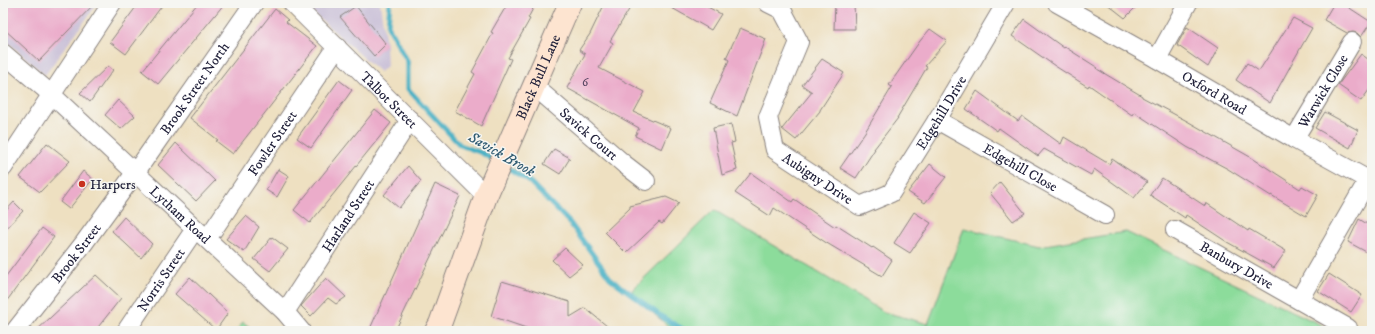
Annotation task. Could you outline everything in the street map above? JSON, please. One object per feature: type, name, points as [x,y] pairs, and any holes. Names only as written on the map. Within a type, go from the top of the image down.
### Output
[{"type":"street","points":[[3,168],[112,3]]},
{"type":"street","name":"Brook Street North","points":[[136,173],[254,3]]},
{"type":"street","name":"Talbot Street","points":[[292,3],[486,196]]},
{"type":"street","name":"Black Bull Lane","points":[[486,196],[570,3]]},
{"type":"street","name":"Aubigny Drive","points":[[768,3],[782,10],[799,42],[768,117],[775,150],[860,206]]},
{"type":"street","name":"Edgehill Drive","points":[[860,206],[891,192],[1006,3]]},
{"type":"street","name":"Oxford Road","points":[[1058,3],[1370,181]]},
{"type":"street","points":[[1157,59],[1188,3]]},
{"type":"street","name":"Warwick Close","points":[[1294,139],[1352,42]]},
{"type":"street","name":"Fowler Street","points":[[201,234],[337,47]]},
{"type":"street","name":"Lytham Road","points":[[3,53],[52,95],[136,173],[285,312],[301,331]]},
{"type":"street","name":"Savick Court","points":[[534,86],[624,164],[646,181]]},
{"type":"street","name":"Harland Street","points":[[285,312],[410,120]]},
{"type":"street","name":"Edgehill Close","points":[[936,120],[1105,215]]},
{"type":"street","name":"Brook Street","points":[[15,331],[84,243],[136,173]]},
{"type":"street","points":[[1299,300],[1370,181]]},
{"type":"street","points":[[439,329],[486,196]]},
{"type":"street","name":"Banbury Drive","points":[[1175,230],[1348,328]]},
{"type":"street","name":"Norris Street","points":[[126,331],[201,234]]},
{"type":"shaded area","points":[[3,3],[98,3],[45,75],[3,38]]},
{"type":"shaded area","points":[[302,3],[380,3],[386,44],[387,66],[380,72]]},
{"type":"green space","points":[[714,210],[884,312],[928,324],[964,228],[1039,246],[1126,232],[1334,331],[674,331],[631,294],[633,289]]},
{"type":"green space","points":[[243,322],[255,331],[236,331]]},
{"type":"building","points":[[3,3],[95,3],[39,61],[3,28]]},
{"type":"building","points":[[139,3],[164,3],[126,54],[110,42]]},
{"type":"building","points":[[198,3],[225,3],[158,84],[142,71]]},
{"type":"building","points":[[508,3],[536,3],[528,18],[530,19],[508,58],[511,59],[481,126],[455,111],[475,74],[472,72],[493,33],[491,32]]},
{"type":"building","points":[[605,3],[633,3],[610,41],[613,43],[599,68],[645,92],[634,112],[671,128],[662,149],[635,136],[639,128],[567,88],[585,54],[579,50],[590,34]]},
{"type":"building","points":[[663,3],[700,3],[721,14],[711,30]]},
{"type":"building","points":[[835,3],[854,3],[855,29],[834,29]]},
{"type":"building","points":[[1106,3],[1140,3],[1125,18]]},
{"type":"building","points":[[1334,3],[1342,3],[1371,22],[1361,37],[1357,33],[1347,33],[1324,20]]},
{"type":"building","points":[[356,6],[386,44],[374,56],[340,17]]},
{"type":"building","points":[[275,9],[288,20],[286,22],[317,46],[233,154],[190,118]]},
{"type":"building","points":[[1293,18],[1312,28],[1270,103],[1236,80],[1247,63],[1259,71]]},
{"type":"building","points":[[1024,19],[1064,48],[1065,47],[1142,97],[1252,158],[1300,189],[1302,186],[1318,195],[1306,216],[1228,169],[1187,147],[1134,112],[1132,115],[1089,85],[1088,87],[1055,66],[1012,36]]},
{"type":"building","points":[[1187,27],[1218,48],[1208,67],[1177,45]]},
{"type":"building","points":[[740,28],[766,39],[737,116],[710,103],[729,60],[726,58]]},
{"type":"building","points":[[930,29],[947,41],[925,66],[927,67],[898,118],[874,149],[856,178],[840,168],[865,132],[892,87],[889,85]]},
{"type":"building","points":[[1361,54],[1372,62],[1372,86],[1361,101],[1338,85]]},
{"type":"building","points":[[822,59],[844,73],[820,111],[796,140],[782,129],[812,92],[802,85]]},
{"type":"building","points":[[108,66],[113,70],[90,102],[80,93]]},
{"type":"building","points":[[339,80],[352,90],[311,148],[297,138]]},
{"type":"building","points":[[977,91],[1018,121],[1022,116],[1061,144],[1064,137],[1109,164],[1112,159],[1147,182],[1134,198],[1094,169],[1091,175],[1044,149],[1038,156],[999,128],[997,131],[966,109]]},
{"type":"building","points":[[118,100],[135,116],[121,129],[105,115]]},
{"type":"building","points":[[375,110],[391,123],[310,223],[294,210]]},
{"type":"building","points":[[1325,112],[1358,130],[1350,148],[1315,128]]},
{"type":"building","points":[[731,124],[735,142],[731,143],[737,170],[722,175],[713,128]]},
{"type":"building","points":[[47,143],[70,161],[40,192],[20,177]]},
{"type":"building","points":[[176,143],[215,181],[196,201],[158,165]]},
{"type":"building","points":[[554,149],[570,158],[560,174],[544,164]]},
{"type":"building","points":[[930,164],[946,177],[925,203],[908,192]]},
{"type":"building","points":[[408,166],[421,181],[399,208],[384,195]]},
{"type":"building","points":[[278,169],[289,176],[277,197],[266,190]]},
{"type":"building","points":[[83,171],[93,179],[69,209],[60,202]]},
{"type":"building","points":[[751,173],[792,202],[794,199],[835,227],[836,225],[892,260],[882,276],[825,242],[774,208],[770,216],[735,193]]},
{"type":"building","points":[[1162,178],[1205,206],[1206,203],[1248,231],[1249,229],[1286,251],[1274,268],[1227,242],[1186,215],[1185,218],[1150,195]]},
{"type":"building","points":[[1000,182],[1025,213],[1013,221],[990,193]]},
{"type":"building","points":[[435,184],[460,196],[395,331],[369,331]]},
{"type":"building","points":[[666,197],[679,203],[662,224],[659,222],[626,253],[605,232],[630,208],[630,206]]},
{"type":"building","points":[[14,202],[23,211],[3,232],[3,214]]},
{"type":"building","points":[[914,212],[931,223],[910,253],[894,243]]},
{"type":"building","points":[[246,216],[259,227],[244,252],[226,239]]},
{"type":"building","points":[[124,217],[152,244],[141,258],[112,231]]},
{"type":"building","points":[[1359,219],[1372,227],[1372,255],[1348,242]]},
{"type":"building","points":[[42,228],[54,237],[3,306],[3,280]]},
{"type":"building","points":[[272,237],[288,249],[270,271],[254,259]]},
{"type":"building","points":[[565,248],[583,265],[569,276],[552,260]]},
{"type":"building","points":[[1329,274],[1362,295],[1351,312],[1318,291]]},
{"type":"building","points":[[96,275],[121,298],[95,331],[36,331]]},
{"type":"building","points":[[190,277],[228,313],[216,330],[175,294]]},
{"type":"building","points":[[326,278],[346,297],[336,304],[328,298],[311,316],[301,306]]},
{"type":"building","points":[[502,281],[570,302],[570,317],[585,308],[613,331],[535,331],[491,316]]},
{"type":"waterway","name":"Savick Brook","points":[[390,3],[388,26],[408,62],[408,89],[460,145],[482,153],[496,161]]},
{"type":"waterway","name":"Savick Brook","points":[[505,166],[530,182],[570,223],[610,278],[662,317],[686,331]]},
{"type":"place","name":"Harpers","points":[[82,184]]}]
